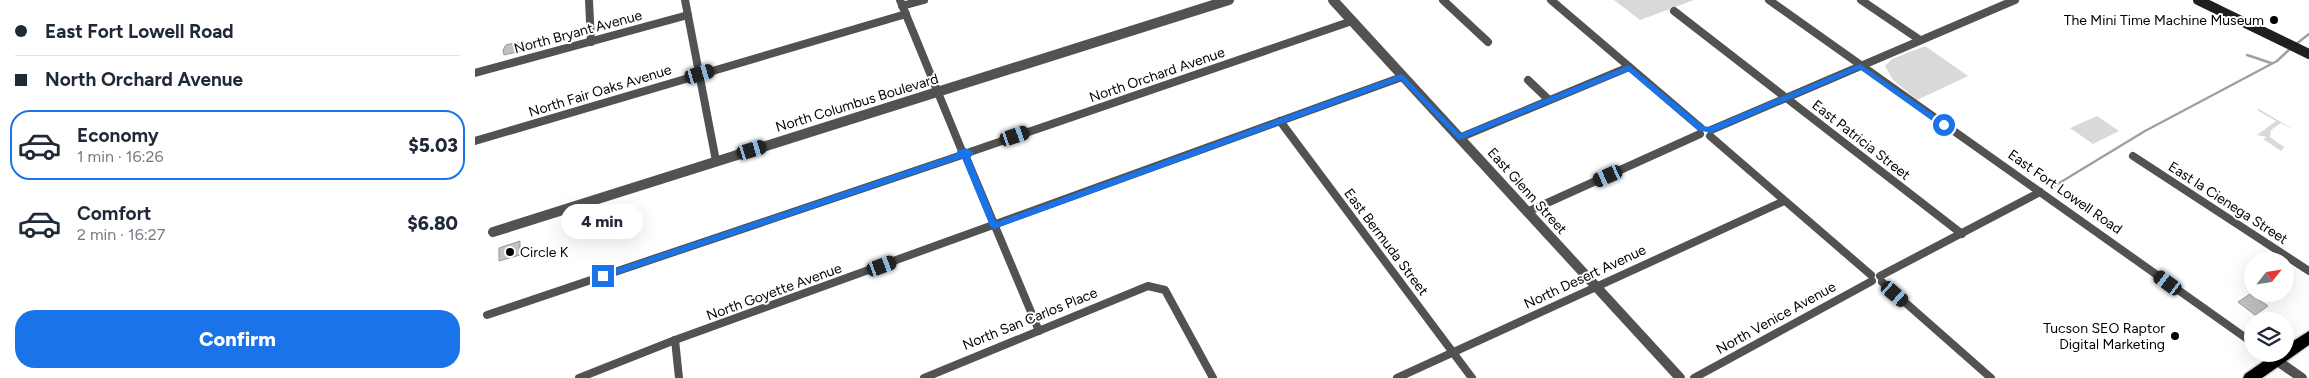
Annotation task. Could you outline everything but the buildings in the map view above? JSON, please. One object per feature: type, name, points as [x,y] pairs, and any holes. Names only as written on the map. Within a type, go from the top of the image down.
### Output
[{"type":"main road","points":[[2198,0],[2305,52]]},
{"type":"main road","points":[[2294,346],[2309,337]]},
{"type":"main road","points":[[2250,378],[2270,362]]},
{"type":"street","points":[[589,0],[591,42]]},
{"type":"street","points":[[685,0],[716,161]]},
{"type":"street","points":[[924,0],[901,3],[1039,330]]},
{"type":"street","name":"North Columbus Boulevard","points":[[493,232],[1229,0]]},
{"type":"street","name":"East Glenn Street","points":[[1333,0],[1595,288],[1680,378]]},
{"type":"street","points":[[1443,0],[1488,42]]},
{"type":"street","points":[[1551,0],[1700,131],[1710,133],[1784,200],[1991,378]]},
{"type":"street","name":"East Fort Lowell Road","points":[[1769,0],[2244,337]]},
{"type":"street","points":[[1861,0],[1920,40]]},
{"type":"street","points":[[1710,133],[2015,0]]},
{"type":"street","name":"East Patricia Street","points":[[1674,11],[1961,234]]},
{"type":"street","name":"North Fair Oaks Avenue","points":[[475,141],[906,14]]},
{"type":"street","name":"North Bryant Avenue","points":[[475,73],[688,16]]},
{"type":"street","name":"North Orchard Avenue","points":[[487,315],[1352,21]]},
{"type":"street","points":[[1459,138],[1629,68]]},
{"type":"street","name":"North Goyette Avenue","points":[[579,378],[675,340],[994,226],[1402,76]]},
{"type":"street","points":[[1528,80],[1549,100]]},
{"type":"street","name":"East Bermuda Street","points":[[1280,121],[1472,378]]},
{"type":"street","points":[[1527,212],[1700,131]]},
{"type":"street","name":"East la Cienega Street","points":[[2133,156],[2309,271]]},
{"type":"street","name":"North Venice Avenue","points":[[1694,378],[2040,192]]},
{"type":"street","name":"North Desert Avenue","points":[[1397,378],[1784,200]]},
{"type":"street","name":"North San Carlos Place","points":[[924,378],[1147,286],[1165,290],[1213,378]]},
{"type":"street","points":[[675,340],[679,378]]},
{"type":"street","points":[[2286,362],[2302,378]]},
{"type":"shaded area","points":[[1614,0],[1694,0],[1640,20]]},
{"type":"shaded area","points":[[1925,46],[1968,76],[1917,100],[1893,80],[1885,66],[1892,59]]},
{"type":"shaded area","points":[[2259,109],[2296,131],[2281,123],[2271,130],[2270,137],[2284,147],[2281,151],[2263,139],[2267,137],[2257,135],[2276,121],[2257,110]]},
{"type":"shaded area","points":[[2097,116],[2119,131],[2093,144],[2070,128]]},
{"type":"waterway","points":[[2295,45],[2309,34]]},
{"type":"waterway","points":[[2051,188],[2145,131],[2277,61],[2291,48]]},
{"type":"waterway","points":[[2247,55],[2271,63]]},
{"type":"place","name":"The Mini Time Machine Museum","points":[[2274,20]]},
{"type":"place","name":"Circle K","points":[[510,252]]},
{"type":"place","name":"Tucson SEO Raptor Digital Marketing","points":[[2175,336]]},
{"type":"route","points":[[603,276],[959,156],[959,153],[966,150],[970,153],[965,158],[994,226],[1402,76],[1459,138],[1629,68],[1701,128],[1711,130],[1787,99],[1860,66],[1944,125]]}]
